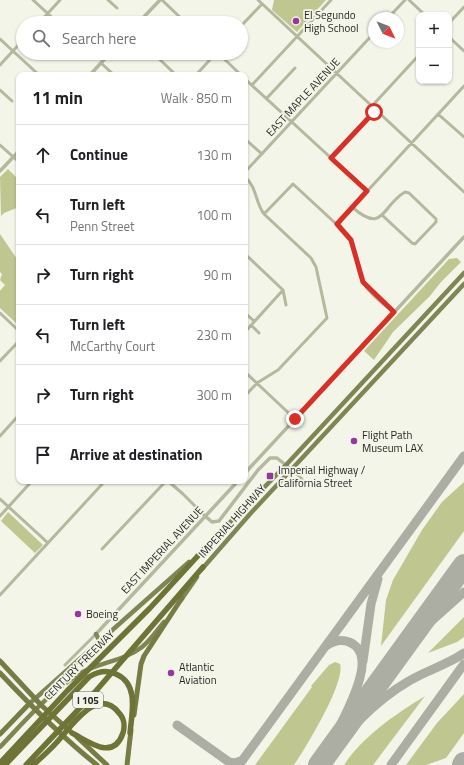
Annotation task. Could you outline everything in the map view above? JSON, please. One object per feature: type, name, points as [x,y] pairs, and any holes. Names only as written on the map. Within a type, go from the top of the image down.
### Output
[{"type":"highway","name":"CENTURY FREEWAY","points":[[0,763],[66,691],[150,608],[206,547]]},
{"type":"highway","name":"I 105","points":[[26,765],[96,692],[203,566]]},
{"type":"highway","points":[[130,733],[140,664],[182,598]]},
{"type":"highway","points":[[0,661],[41,705],[107,765]]},
{"type":"highway","points":[[5,765],[83,683],[94,674],[105,671],[117,674],[127,681],[132,691],[133,698],[127,765]]},
{"type":"highway","points":[[0,673],[35,711],[72,745],[97,765]]},
{"type":"highway","name":"IMPERIAL HIGHWAY","points":[[0,734],[29,704]]},
{"type":"highway","points":[[33,765],[56,743],[86,710],[101,704],[114,708],[122,718],[124,730],[118,742],[109,747],[97,748],[72,733]]},
{"type":"main road","name":"IMPERIAL HIGHWAY","points":[[29,704],[206,547],[286,465],[464,273]]},
{"type":"main road","name":"IMPERIAL HIGHWAY","points":[[0,747],[41,705],[80,673],[96,665],[122,658],[142,647],[182,598],[203,566],[464,284]]},
{"type":"main road","points":[[412,330],[417,335]]},
{"type":"main road","points":[[96,634],[100,642]]},
{"type":"street","points":[[33,0],[48,14],[60,0]]},
{"type":"street","points":[[108,0],[117,8]]},
{"type":"street","points":[[145,16],[161,0],[178,16]]},
{"type":"street","points":[[258,0],[464,192]]},
{"type":"street","points":[[252,85],[331,0]]},
{"type":"street","points":[[394,12],[405,0]]},
{"type":"street","points":[[409,0],[422,12]]},
{"type":"street","points":[[248,19],[262,4]]},
{"type":"street","points":[[452,20],[464,7]]},
{"type":"street","points":[[0,39],[16,54]]},
{"type":"street","name":"EAST MAPLE AVENUE","points":[[248,169],[368,40]]},
{"type":"street","points":[[452,40],[464,51]]},
{"type":"street","points":[[0,65],[16,48]]},
{"type":"street","points":[[372,106],[416,58]]},
{"type":"street","points":[[23,60],[36,72]]},
{"type":"street","points":[[93,72],[104,60]]},
{"type":"street","points":[[160,60],[173,72]]},
{"type":"street","points":[[199,72],[210,60]]},
{"type":"street","points":[[225,60],[238,72]]},
{"type":"street","points":[[101,63],[111,72]]},
{"type":"street","points":[[267,98],[295,68]]},
{"type":"street","points":[[248,81],[367,191]]},
{"type":"street","points":[[337,224],[464,86]]},
{"type":"street","points":[[0,90],[12,101]]},
{"type":"street","points":[[331,158],[376,110]]},
{"type":"street","points":[[438,114],[464,138]]},
{"type":"street","points":[[248,142],[262,154]]},
{"type":"street","points":[[0,145],[16,160]]},
{"type":"street","points":[[0,171],[16,154]]},
{"type":"street","points":[[248,181],[253,187],[260,208],[264,214],[311,258],[316,267],[327,318],[278,370],[257,383],[248,393]]},
{"type":"street","points":[[264,214],[293,184],[337,224],[351,240],[363,282],[394,312]]},
{"type":"street","points":[[352,207],[368,218],[376,219],[405,192],[436,219],[436,222],[415,244],[412,243],[382,215]]},
{"type":"street","points":[[248,470],[464,237]]},
{"type":"street","points":[[248,257],[283,290],[286,305]]},
{"type":"street","points":[[248,328],[283,290]]},
{"type":"street","points":[[0,313],[16,328]]},
{"type":"street","points":[[248,316],[254,321]]},
{"type":"street","points":[[251,325],[259,333]]},
{"type":"street","points":[[0,361],[16,344]]},
{"type":"street","points":[[248,375],[295,419]]},
{"type":"street","points":[[0,436],[16,418]]},
{"type":"street","points":[[248,483],[270,458],[277,458],[302,479]]},
{"type":"street","points":[[0,516],[29,484]]},
{"type":"street","points":[[0,595],[103,484]]},
{"type":"street","points":[[102,549],[164,484]]},
{"type":"street","points":[[170,484],[212,522],[219,521],[247,484]]},
{"type":"street","name":"EAST IMPERIAL AVENUE","points":[[65,665],[96,634],[235,484]]},
{"type":"street","points":[[0,499],[48,543]]},
{"type":"green space","name":"El Segundo High School","points":[[274,0],[326,0],[297,32],[272,10]]},
{"type":"green space","points":[[8,169],[16,177],[16,208],[4,213],[1,216],[0,177]]},
{"type":"green space","points":[[0,234],[16,258],[16,323],[0,308],[0,291],[5,285],[0,280],[2,274],[0,272]]},
{"type":"green space","points":[[457,258],[461,262],[441,282],[430,296],[393,332],[374,360],[364,351],[449,259]]},
{"type":"green space","points":[[464,482],[464,531],[381,646],[386,600],[393,580],[422,530],[442,502]]},
{"type":"green space","points":[[8,512],[43,545],[35,553],[1,521]]},
{"type":"green space","points":[[464,617],[464,637],[457,642],[428,653]]},
{"type":"green space","points":[[335,662],[340,664],[340,673],[337,685],[331,700],[307,745],[294,765],[255,765],[312,687],[311,686],[329,665]]},
{"type":"green space","points":[[464,694],[464,733],[446,758],[426,765],[406,765],[437,723]]},
{"type":"green space","points":[[425,696],[373,765],[344,765],[370,735],[403,710]]},
{"type":"taxiway","points":[[239,765],[464,456]]},
{"type":"taxiway","points":[[363,661],[371,604],[378,579]]},
{"type":"taxiway","points":[[384,675],[426,626],[464,592]]},
{"type":"taxiway","points":[[326,646],[337,641],[349,642],[358,650],[362,661],[359,682],[349,707],[326,751]]},
{"type":"taxiway","points":[[320,765],[361,718],[384,698],[416,677],[451,661],[464,653]]},
{"type":"taxiway","points":[[391,765],[464,664]]},
{"type":"taxiway","points":[[177,725],[229,762],[235,763],[243,760]]},
{"type":"runway","points":[[319,765],[464,565]]},
{"type":"place","name":"El Segundo High School","points":[[296,21]]},
{"type":"place","name":"Flight Path Museum LAX","points":[[354,441]]},
{"type":"place","name":"Imperial Highway / California Street","points":[[270,476]]},
{"type":"place","name":"Boeing","points":[[78,614]]},
{"type":"place","name":"Atlantic Aviation","points":[[171,673]]},
{"type":"route","points":[[295,419],[394,312],[363,282],[351,240],[337,224],[367,191],[331,158],[374,112]]}]
